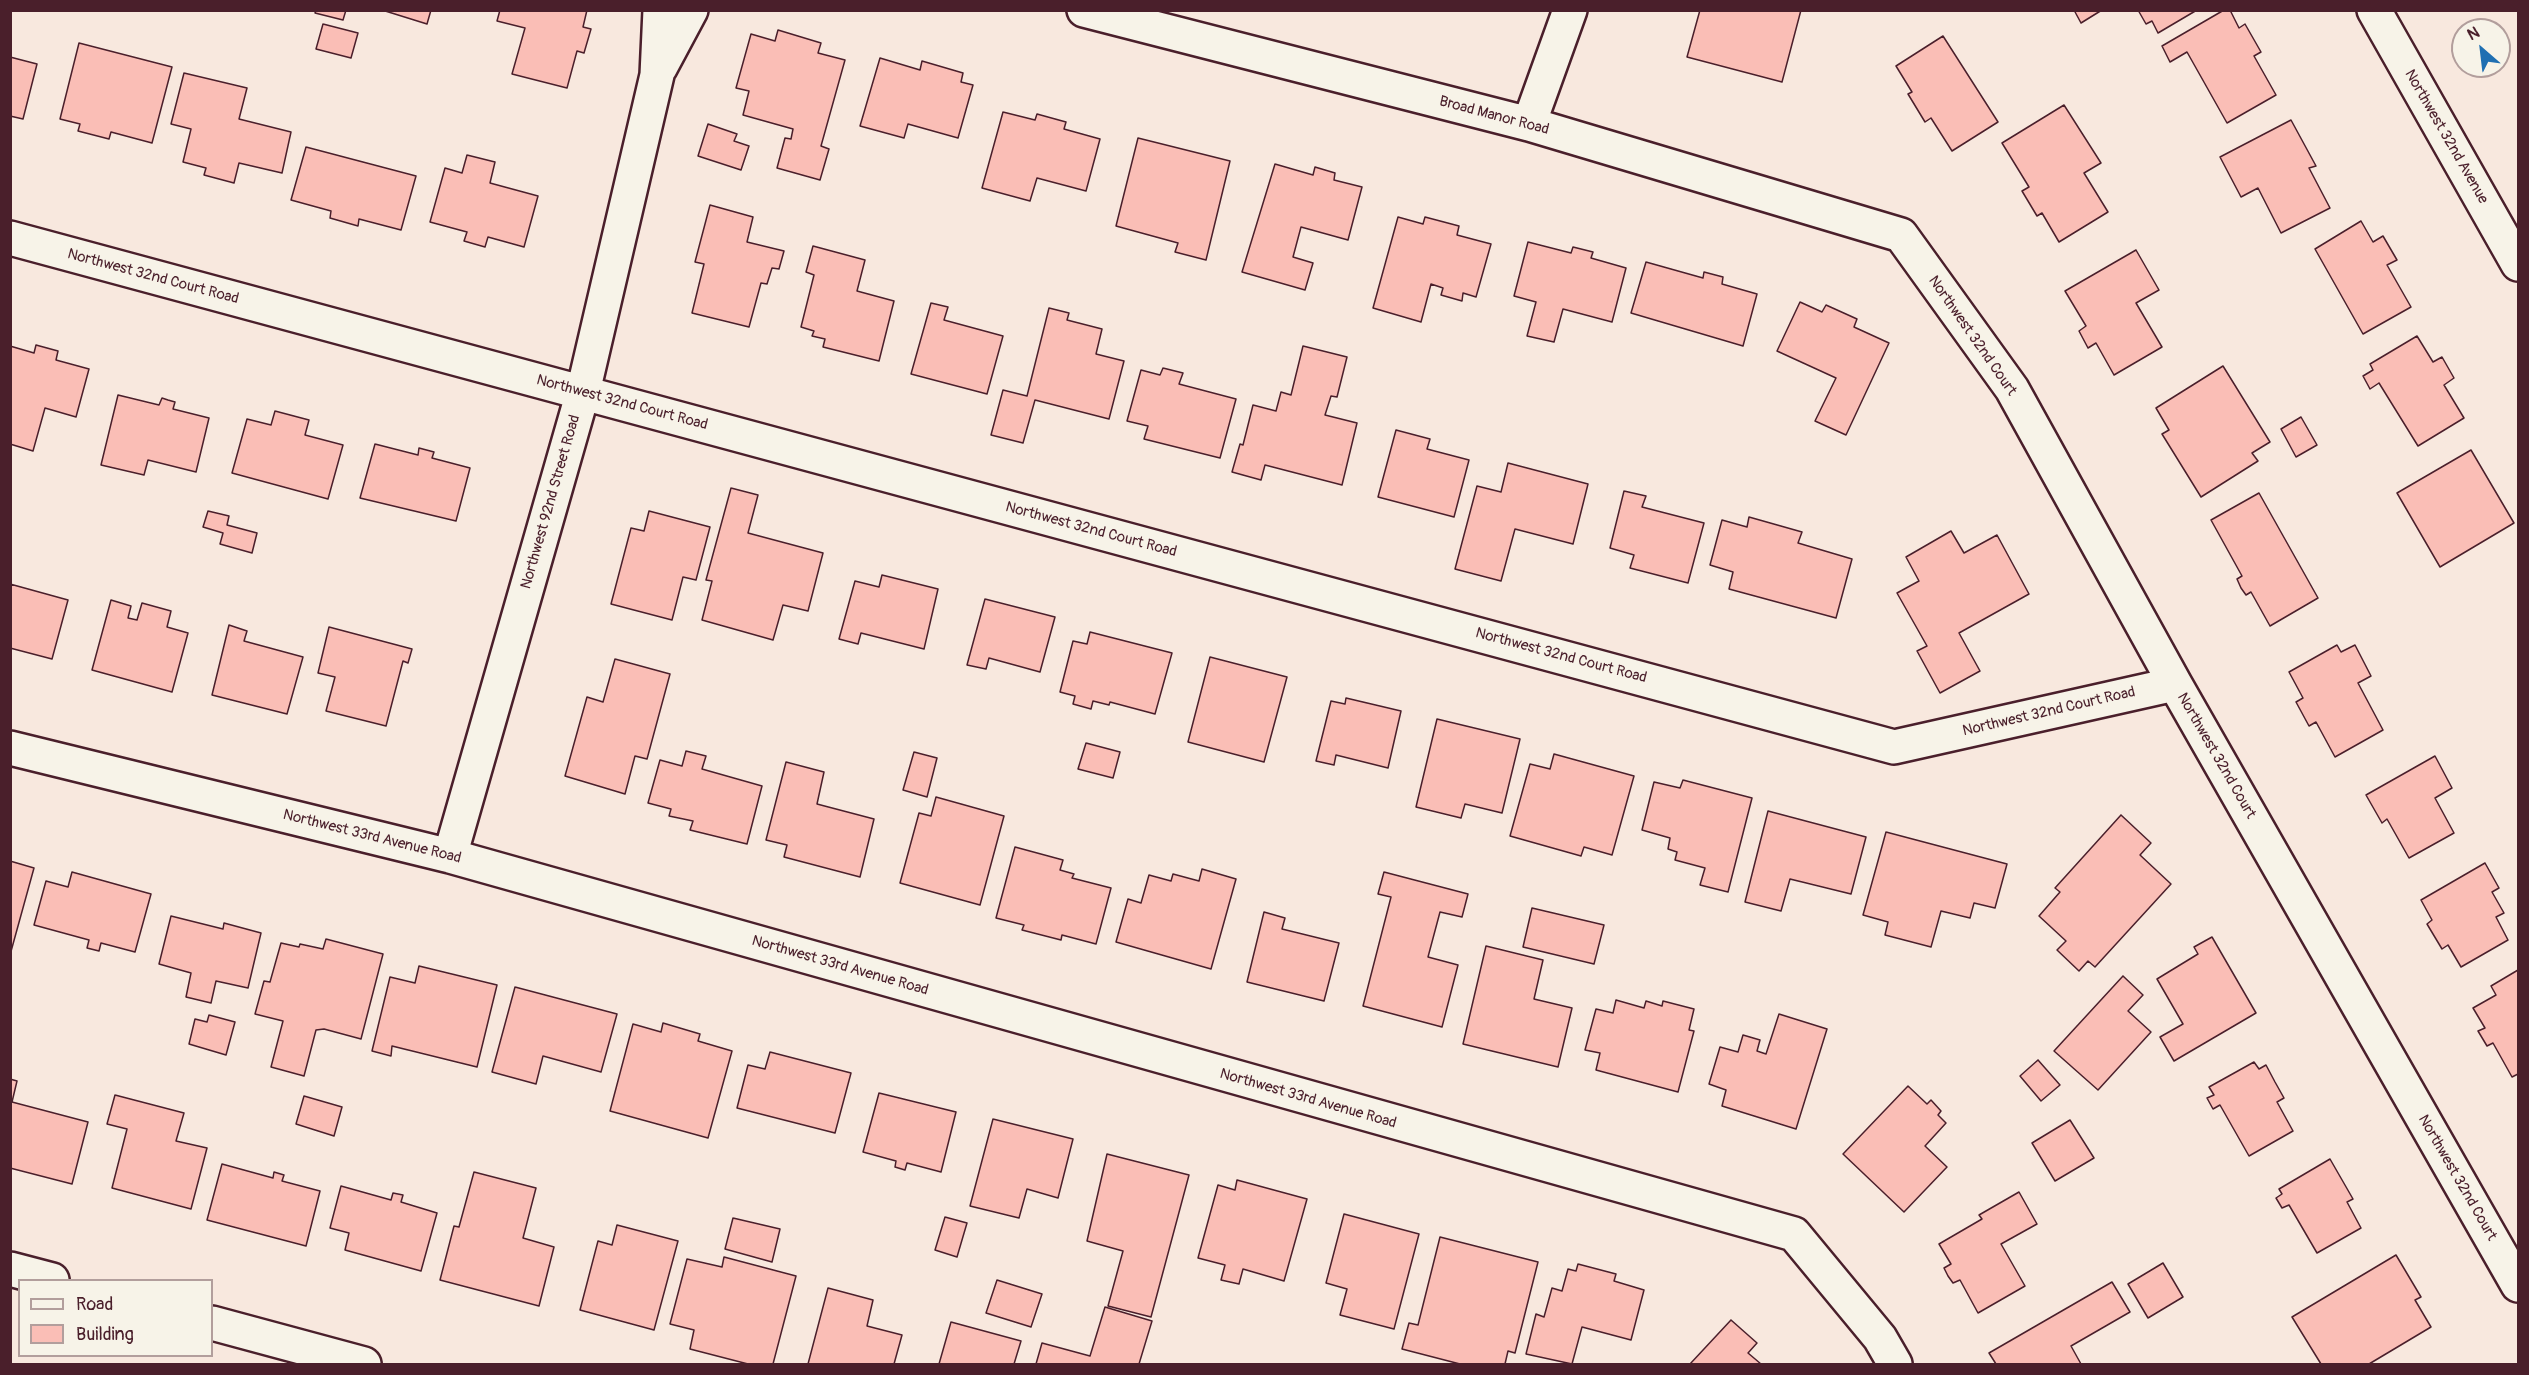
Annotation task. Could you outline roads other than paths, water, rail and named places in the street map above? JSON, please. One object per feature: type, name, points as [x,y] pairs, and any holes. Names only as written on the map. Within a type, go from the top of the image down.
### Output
[{"type":"street","name":"Northwest 92nd Street Road","points":[[450,856],[583,392],[657,75],[660,10]]},
{"type":"street","name":"Northwest 92nd Street Road","points":[[657,75],[692,10]]},
{"type":"street","name":"Broad Manor Road","points":[[1084,10],[1529,124],[1901,235]]},
{"type":"street","points":[[1529,124],[1570,10]]},
{"type":"street","name":"Northwest 32nd Avenue","points":[[2374,10],[2518,264]]},
{"type":"street","name":"Northwest 32nd Court","points":[[1901,235],[2012,389],[2175,684],[2518,1285]]},
{"type":"street","name":"Northwest 32nd Court Road","points":[[10,238],[1894,747],[2175,684]]},
{"type":"street","name":"Northwest 33rd Avenue Road","points":[[10,748],[450,856],[1666,1200],[1794,1234],[1880,1338],[1895,1365]]},
{"type":"street","points":[[10,1269],[44,1279]]},
{"type":"street","points":[[213,1323],[364,1365]]}]
